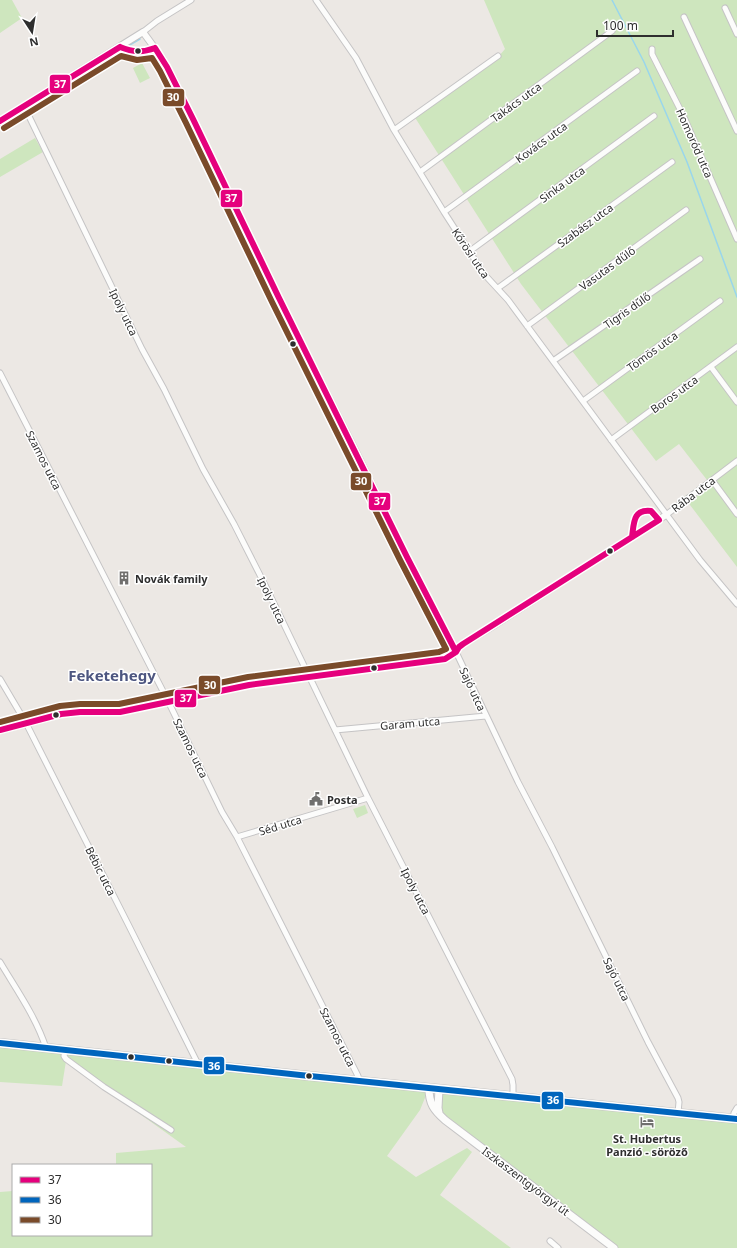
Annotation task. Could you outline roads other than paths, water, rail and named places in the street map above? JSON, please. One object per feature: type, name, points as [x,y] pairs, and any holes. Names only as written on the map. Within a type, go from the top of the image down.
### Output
[{"type":"main road","points":[[0,1042],[359,1081],[735,1119]]},
{"type":"main road","name":"Iszkaszentgyörgyi út","points":[[429,1088],[432,1105],[445,1120],[614,1248]]},
{"type":"main road","points":[[439,1089],[439,1113]]},
{"type":"street","points":[[0,121],[143,32],[164,16],[191,0]]},
{"type":"street","name":"Kőrösi utca","points":[[316,0],[356,58],[394,130],[484,274],[498,288],[700,560],[737,604]]},
{"type":"street","points":[[725,8],[737,34]]},
{"type":"street","points":[[684,17],[737,131]]},
{"type":"street","name":"Takács utca","points":[[420,172],[612,31]]},
{"type":"street","name":"Sajó utca","points":[[143,32],[167,67],[278,298],[456,652],[518,782],[552,847],[648,1042],[678,1098],[678,1113]]},
{"type":"street","name":"Homoród utca","points":[[652,49],[652,54],[683,115],[737,239]]},
{"type":"street","points":[[394,130],[498,56]]},
{"type":"street","name":"Kovács utca","points":[[444,212],[637,71]]},
{"type":"street","name":"Ipoly utca","points":[[24,106],[142,349],[265,585],[368,798],[512,1079],[514,1085],[513,1097]]},
{"type":"street","name":"Sinka utca","points":[[470,251],[654,116]]},
{"type":"street","name":"Szabász utca","points":[[498,288],[672,162]]},
{"type":"street","name":"Vasutas dűlő","points":[[527,326],[686,210]]},
{"type":"street","name":"Tigris dűlő","points":[[553,361],[700,259]]},
{"type":"street","name":"Tömös utca","points":[[583,401],[720,301]]},
{"type":"street","name":"Boros utca","points":[[611,440],[737,347]]},
{"type":"street","points":[[711,367],[737,402]]},
{"type":"street","name":"Szamos utca","points":[[0,373],[168,701],[222,812],[237,837],[358,1076],[359,1081]]},
{"type":"street","name":"Rába utca","points":[[0,730],[71,712],[120,712],[221,690],[440,660],[450,656],[463,644],[666,515],[737,461]]},
{"type":"street","points":[[712,480],[737,514]]},
{"type":"street","name":"Bébic utca","points":[[0,679],[26,724],[133,932],[198,1064]]},
{"type":"street","name":"Garam utca","points":[[335,730],[486,716]]},
{"type":"street","name":"Séd utca","points":[[237,837],[368,798]]},
{"type":"street","points":[[0,962],[29,1010],[46,1048]]},
{"type":"street","points":[[65,1050],[64,1056],[66,1059],[104,1087],[171,1130]]},
{"type":"street","points":[[735,1119],[734,1113],[737,1108]]},
{"type":"street","points":[[550,1242],[558,1248]]},
{"type":"waterway","points":[[612,0],[644,62],[687,162],[737,297]]},
{"type":"waterway","points":[[128,46],[140,39]]},
{"type":"waterway","points":[[68,84],[121,50]]},
{"type":"waterway","points":[[46,97],[64,86]]},
{"type":"waterway","points":[[28,109],[41,100]]},
{"type":"waterway","points":[[0,126],[23,112]]},
{"type":"place","name":"Novák family","points":[[124,578]]},
{"type":"place","name":"Posta","points":[[316,799]]},
{"type":"place","name":"St. Hubertus Panzió - söröző","points":[[647,1122]]},
{"type":"district","name":"Feketehegy","points":[[112,675]]}]
